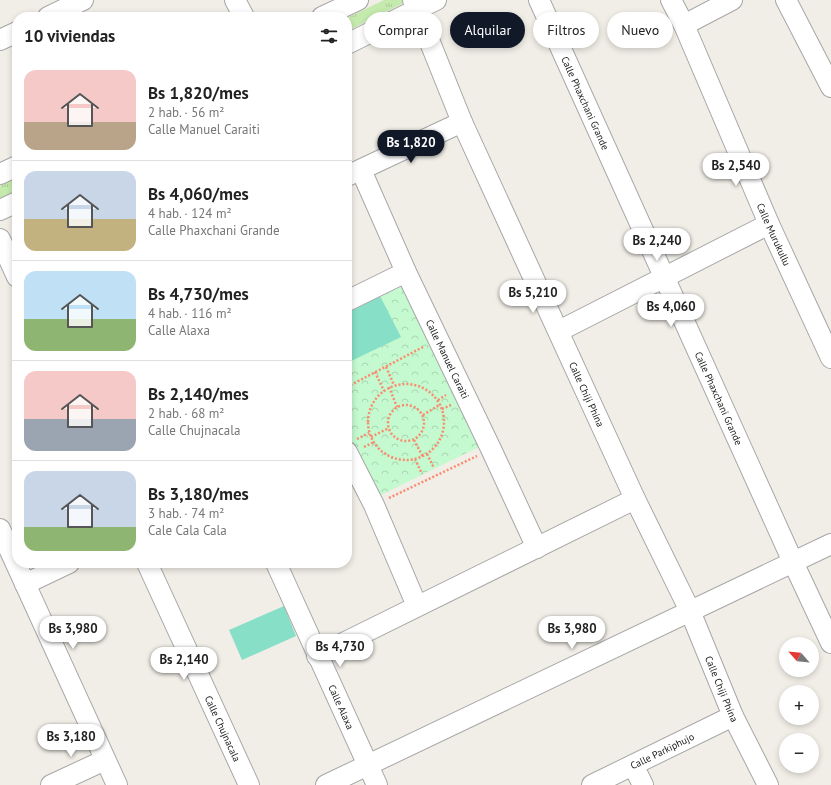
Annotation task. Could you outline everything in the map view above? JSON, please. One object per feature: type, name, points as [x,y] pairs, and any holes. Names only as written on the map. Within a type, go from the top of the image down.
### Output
[{"type":"street","points":[[58,12],[83,0]]},
{"type":"street","points":[[235,0],[241,12]]},
{"type":"street","points":[[333,12],[358,0]]},
{"type":"street","points":[[352,41],[415,5],[436,0]]},
{"type":"street","name":"Calle Phaxchani Grande","points":[[539,0],[831,643]]},
{"type":"street","name":"Calle Murukullu","points":[[671,0],[684,25],[769,224],[831,358]]},
{"type":"street","points":[[684,25],[732,0]]},
{"type":"street","points":[[786,0],[830,80]]},
{"type":"street","name":"Calle Chiji Phina","points":[[415,5],[462,122],[635,499],[690,611],[733,716],[768,785]]},
{"type":"street","points":[[0,40],[12,34]]},
{"type":"street","points":[[354,173],[462,122]]},
{"type":"street","points":[[0,174],[12,168]]},
{"type":"street","name":"Calle Manuel Caraiti","points":[[354,173],[406,272],[537,548]]},
{"type":"street","points":[[0,210],[12,204]]},
{"type":"street","points":[[559,331],[769,224]]},
{"type":"street","points":[[0,239],[12,266]]},
{"type":"street","points":[[352,299],[406,272]]},
{"type":"street","points":[[352,454],[417,606]]},
{"type":"street","points":[[317,656],[635,499]]},
{"type":"street","points":[[0,529],[12,555]]},
{"type":"street","points":[[326,785],[831,544]]},
{"type":"street","points":[[18,568],[117,785]]},
{"type":"street","points":[[25,584],[59,568]]},
{"type":"street","name":"Calle Chujnacala","points":[[149,568],[249,785]]},
{"type":"street","name":"Calle Alaxa","points":[[278,568],[377,785]]},
{"type":"street","name":"Calle Parkiphujo","points":[[592,785],[733,716]]},
{"type":"street","points":[[51,785],[105,760]]},
{"type":"street","points":[[633,765],[643,785]]},
{"type":"path","points":[[352,384],[433,342],[438,341]]},
{"type":"path","points":[[386,367],[394,385]]},
{"type":"path","points":[[375,372],[384,391]]},
{"type":"path","points":[[400,383],[424,387],[434,394],[441,404],[445,416],[444,429],[440,440],[433,450],[423,457],[410,460],[397,459],[384,454],[375,444],[369,433],[368,419],[371,406],[378,395],[394,385],[400,383]]},
{"type":"path","points":[[389,387],[398,407]]},
{"type":"path","points":[[403,404],[415,406],[423,415],[425,421],[422,432],[414,440],[408,442],[396,438],[391,434],[388,428],[389,416],[393,410],[403,404]]},
{"type":"path","points":[[423,415],[441,404]]},
{"type":"path","points":[[371,437],[388,428]]},
{"type":"path","points":[[352,445],[369,433]]},
{"type":"path","points":[[414,440],[423,457]]},
{"type":"path","points":[[374,506],[491,449]]},
{"type":"path","points":[[427,454],[434,468]]},
{"type":"path","points":[[416,459],[422,474]]},
{"type":"green space","points":[[384,0],[403,0],[404,3],[386,12],[364,12],[364,23],[352,29],[352,16]]},
{"type":"green space","points":[[12,180],[12,193],[0,199],[0,186]]},
{"type":"green space","points":[[403,280],[483,445],[377,497],[352,445],[352,306]]},
{"type":"green space","points":[[380,296],[401,337],[352,361],[352,310]]},
{"type":"green space","points":[[284,606],[296,636],[242,660],[229,630]]}]
